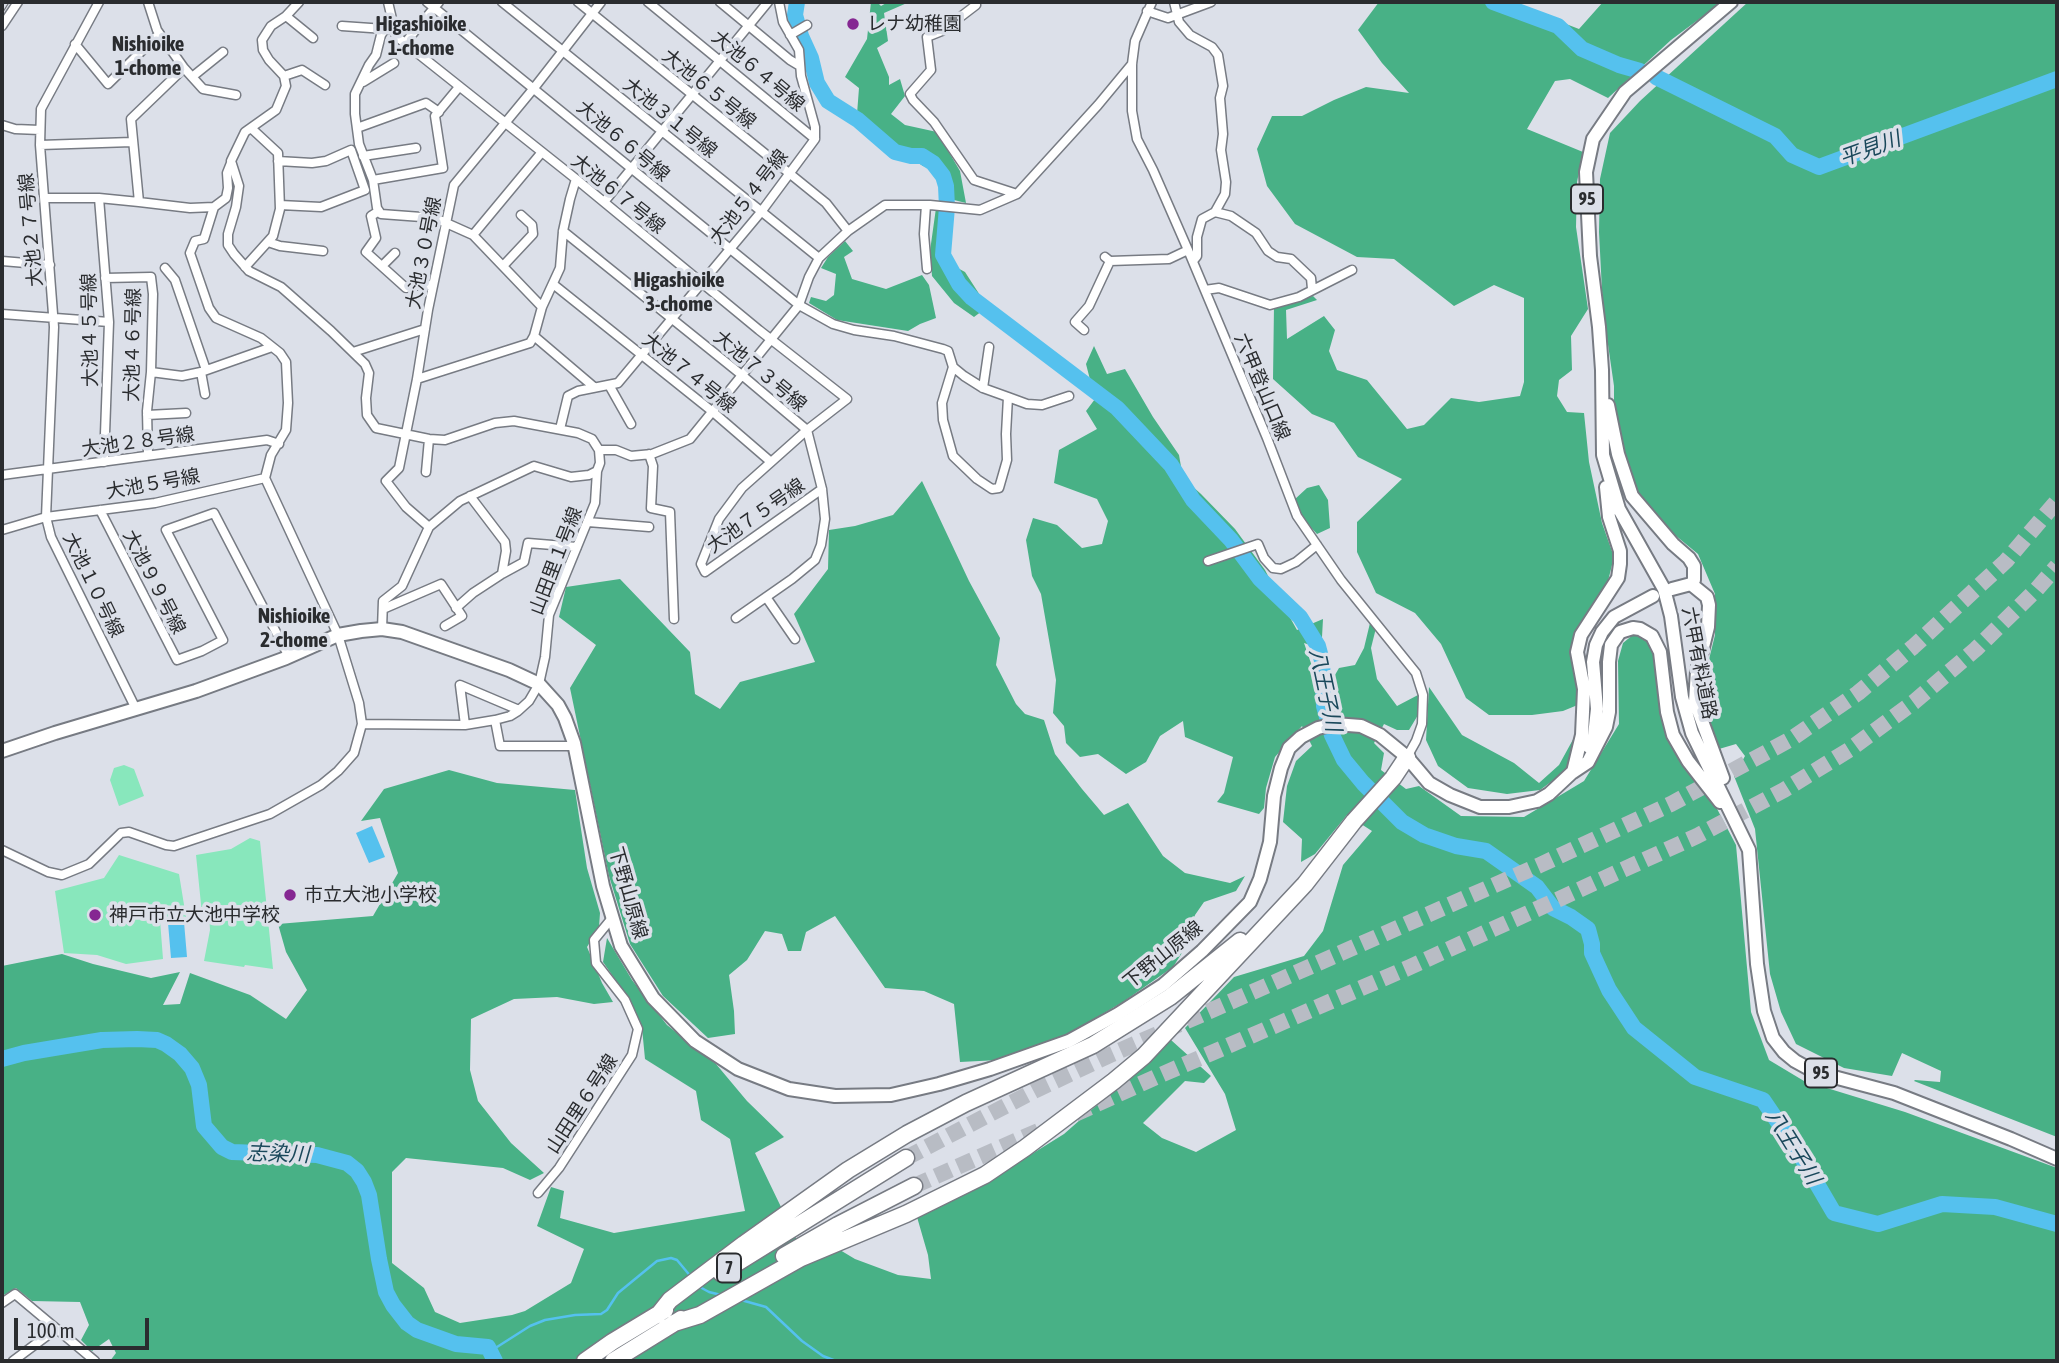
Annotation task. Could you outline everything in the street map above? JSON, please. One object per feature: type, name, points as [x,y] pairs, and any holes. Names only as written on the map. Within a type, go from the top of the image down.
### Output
[{"type":"highway","points":[[674,1324],[700,1315],[801,1258],[906,1214],[985,1175],[1114,1081],[1144,1056],[1305,884],[1354,821],[1393,778],[1407,757]]},
{"type":"highway","points":[[658,1315],[670,1300],[744,1244],[880,1150],[966,1103],[1093,1045],[1170,997],[1214,963],[1305,884]]},
{"type":"highway","name":"7","points":[[585,1361],[906,1158]]},
{"type":"highway","name":"7","points":[[613,1361],[786,1255],[914,1186]]},
{"type":"main road","name":"六甲有料道路","points":[[1731,2],[1625,92],[1593,139],[1586,172],[1590,256],[1600,327],[1602,455],[1619,509],[1664,589],[1671,616],[1682,697],[1692,733],[1749,850],[1757,964],[1764,1011],[1773,1038],[1795,1061],[1815,1072],[1894,1093],[2057,1158]]},
{"type":"main road","name":"95","points":[[1602,370],[1618,454],[1632,496],[1673,544],[1689,558],[1694,566],[1694,580],[1691,584],[1707,597],[1710,605],[1697,671],[1695,702],[1724,781],[1745,827],[1749,850]]},
{"type":"main road","name":"95","points":[[1573,772],[1582,734],[1584,689],[1577,652],[1581,635],[1618,578],[1620,564],[1620,551],[1609,517],[1602,455]]},
{"type":"main road","points":[[1672,589],[1691,584]]},
{"type":"main road","name":"95","points":[[1407,757],[1429,783],[1480,807],[1508,807],[1537,801],[1549,794],[1585,760],[1594,736],[1597,709],[1593,662],[1595,645],[1614,617],[1653,596]]},
{"type":"main road","name":"下野山原線","points":[[2,751],[195,691],[289,657],[338,635],[382,629],[402,632],[509,670],[539,684],[558,705],[565,718],[574,746],[612,918],[621,946],[653,998],[695,1041],[738,1069],[789,1089],[835,1096],[891,1095],[939,1084],[1069,1041],[1118,1014],[1163,985],[1250,902],[1260,879],[1270,842],[1274,796],[1282,768],[1289,748],[1301,737],[1318,728],[1335,724],[1361,726],[1380,734],[1407,757]]},
{"type":"main road","name":"95","points":[[1573,772],[1588,762],[1606,727],[1611,645],[1620,632],[1640,629],[1652,636],[1660,652],[1667,712],[1673,735],[1688,761],[1719,799],[1749,850]]},
{"type":"street","points":[[2,26],[18,2]]},
{"type":"street","name":"大池２７号線","points":[[48,470],[54,318],[40,145],[41,109],[99,2]]},
{"type":"street","points":[[148,2],[159,34],[203,89],[236,94]]},
{"type":"street","points":[[45,198],[99,198],[190,208],[214,207],[226,198],[227,173],[245,132],[276,110],[286,86],[284,75],[263,50],[262,40],[271,26],[286,16],[299,2]]},
{"type":"street","name":"大池６７号線","points":[[388,2],[389,29],[396,36],[847,399]]},
{"type":"street","name":"大池３１号線","points":[[502,2],[819,258]]},
{"type":"street","name":"大池６５号線","points":[[578,2],[826,204],[848,231]]},
{"type":"street","name":"大池３０号線","points":[[429,527],[406,507],[386,481],[399,468],[407,434],[454,185],[601,2]]},
{"type":"street","name":"大池６４号線","points":[[648,2],[814,139]]},
{"type":"street","points":[[720,2],[800,66]]},
{"type":"street","points":[[604,202],[768,2]]},
{"type":"street","points":[[779,2],[783,22],[799,50],[801,76],[815,127],[814,139]]},
{"type":"street","name":"六甲登山口線","points":[[1152,2],[1135,41],[1132,64],[1132,111],[1137,139],[1193,261],[1297,516],[1341,580],[1416,673],[1423,695],[1422,724],[1407,757]]},
{"type":"street","points":[[1174,2],[1179,22],[1190,35],[1212,47],[1218,55],[1222,89],[1221,150],[1225,194],[1215,212],[1202,219],[1197,237],[1197,256],[1193,261]]},
{"type":"street","points":[[1147,11],[1168,18],[1211,2]]},
{"type":"street","points":[[976,3],[942,31],[927,37],[931,70],[910,94],[934,122],[974,180],[1017,194]]},
{"type":"street","points":[[405,43],[433,4]]},
{"type":"street","name":"大池６６号線","points":[[433,4],[799,305],[833,324],[894,336],[948,351],[953,367]]},
{"type":"street","points":[[286,16],[313,38]]},
{"type":"street","points":[[791,34],[807,25]]},
{"type":"street","points":[[342,26],[389,29]]},
{"type":"street","points":[[389,29],[381,35],[376,55],[355,94],[359,144],[373,180],[377,208],[381,214],[435,218],[473,235],[542,307]]},
{"type":"street","points":[[75,44],[108,84],[159,34]]},
{"type":"street","points":[[192,77],[223,52]]},
{"type":"street","points":[[360,83],[394,63]]},
{"type":"street","points":[[231,161],[239,186],[239,196],[228,234],[228,245],[249,271],[281,287],[365,364],[369,373],[366,398],[368,415],[376,428],[429,439],[445,439],[495,423],[514,421],[560,429],[592,439],[599,450],[615,450],[631,456],[649,454],[690,439],[799,305],[819,258],[848,231],[885,205],[939,205],[980,210],[1017,194],[1132,64]]},
{"type":"street","points":[[139,202],[131,119],[184,68]]},
{"type":"street","points":[[284,75],[302,70],[325,85]]},
{"type":"street","points":[[456,181],[443,168],[435,116],[459,87]]},
{"type":"street","points":[[357,128],[426,103],[439,112]]},
{"type":"street","points":[[2,125],[15,129],[40,130]]},
{"type":"street","points":[[245,267],[273,236],[280,205],[278,153],[251,128]]},
{"type":"street","name":"大池５４号線","points":[[609,385],[618,383],[642,356],[761,212],[814,139]]},
{"type":"street","points":[[40,145],[132,142]]},
{"type":"street","points":[[363,156],[416,148]]},
{"type":"street","points":[[278,161],[312,163],[351,150],[365,190],[321,207],[280,205]]},
{"type":"street","points":[[473,235],[542,152]]},
{"type":"street","points":[[373,180],[443,168]]},
{"type":"street","points":[[417,379],[530,343],[542,307],[561,268],[563,231],[576,179]]},
{"type":"street","name":"大池４５号線","points":[[99,198],[108,322],[104,462]]},
{"type":"street","points":[[926,205],[924,234],[927,269]]},
{"type":"street","points":[[2,850],[54,875],[62,875],[89,863],[121,833],[129,832],[174,846],[270,814],[310,792],[338,771],[355,753],[362,724],[359,703],[338,635],[265,478],[271,455],[286,430],[286,362],[272,347],[247,330],[216,317],[209,308],[190,253],[195,242],[204,239],[214,207]]},
{"type":"street","points":[[379,211],[371,216],[376,238],[366,252],[406,289],[424,284],[433,286]]},
{"type":"street","points":[[1215,212],[1231,216],[1256,233],[1268,251],[1277,257],[1291,259],[1311,278],[1312,289]]},
{"type":"street","points":[[503,266],[533,234],[532,225],[521,215]]},
{"type":"street","name":"大池７３号線","points":[[563,231],[807,430]]},
{"type":"street","points":[[268,242],[323,251]]},
{"type":"street","points":[[1084,330],[1075,322],[1089,306],[1107,259],[1169,259],[1188,250]]},
{"type":"street","points":[[382,267],[395,253]]},
{"type":"street","points":[[2,261],[50,265]]},
{"type":"street","points":[[165,268],[178,289],[203,371],[205,394]]},
{"type":"street","points":[[1205,290],[1219,288],[1270,304],[1299,297],[1352,270]]},
{"type":"street","name":"大池４６号線","points":[[106,278],[150,277],[153,295],[147,415],[148,455]]},
{"type":"street","name":"大池７４号線","points":[[553,284],[771,462]]},
{"type":"street","points":[[2,321],[2,314],[108,322]]},
{"type":"street","points":[[353,352],[425,329]]},
{"type":"street","points":[[534,336],[594,387]]},
{"type":"street","points":[[151,372],[182,376],[272,347]]},
{"type":"street","points":[[983,388],[989,347]]},
{"type":"street","points":[[1008,397],[1007,460],[999,488],[992,489],[953,456],[943,420],[942,403],[953,367],[983,388],[1008,397],[1027,404],[1042,405],[1069,396]]},
{"type":"street","points":[[560,429],[568,396],[578,391],[609,385],[631,424]]},
{"type":"street","name":"大池７５号線","points":[[807,430],[822,489],[705,572],[701,564],[719,519],[741,488],[807,430],[847,399]]},
{"type":"street","points":[[147,415],[186,413]]},
{"type":"street","points":[[426,472],[429,439]]},
{"type":"street","name":"大池２８号線","points":[[2,475],[267,440],[279,444]]},
{"type":"street","name":"山田里１号線","points":[[539,684],[549,615],[595,503],[599,450]]},
{"type":"street","points":[[649,454],[653,466],[651,508],[670,512],[674,619]]},
{"type":"street","points":[[382,629],[383,601],[402,586],[429,527],[460,500],[534,466],[571,477],[597,471]]},
{"type":"street","name":"大池１０号線","points":[[48,470],[46,517],[51,537],[136,709]]},
{"type":"street","name":"大池５号線","points":[[2,530],[46,517],[155,503],[265,478]]},
{"type":"street","points":[[736,618],[816,560],[824,519],[822,489]]},
{"type":"street","points":[[470,496],[505,542],[502,574]]},
{"type":"street","name":"大池９９号線","points":[[100,510],[177,660],[223,640],[166,530],[214,513],[289,657]]},
{"type":"street","points":[[588,522],[649,527]]},
{"type":"street","points":[[456,608],[473,593],[524,562],[528,543],[577,547]]},
{"type":"street","points":[[1208,561],[1258,544],[1264,558],[1273,568],[1281,569],[1296,562],[1317,545]]},
{"type":"street","points":[[383,609],[440,584],[462,616],[445,626]]},
{"type":"street","points":[[766,597],[795,639]]},
{"type":"street","points":[[362,724],[466,725],[495,720],[519,710],[529,701],[539,684]]},
{"type":"street","points":[[466,725],[460,685],[519,710]]},
{"type":"street","points":[[495,720],[500,746],[574,746]]},
{"type":"street","name":"山田里６号線","points":[[538,1193],[559,1168],[632,1055],[638,1029],[625,1000],[596,964],[594,940],[612,918]]},
{"type":"street","points":[[2,1303],[15,1294],[94,1361]]},
{"type":"street","points":[[13,1361],[57,1329]]},
{"type":"green space","points":[[871,2],[877,2],[881,6],[888,2],[907,3],[884,13],[888,41],[877,48],[889,77],[889,85],[900,79],[905,96],[891,114],[905,125],[937,132],[960,171],[966,203],[950,199],[945,172],[923,166],[897,149],[857,114],[859,88],[845,77],[867,39]]},
{"type":"green space","points":[[1379,2],[1509,2],[1579,29],[1603,2],[1722,2],[1671,40],[1608,98],[1570,79],[1555,81],[1527,129],[1583,152],[1577,182],[1576,227],[1588,309],[1571,336],[1572,370],[1559,380],[1557,396],[1567,412],[1584,413],[1589,462],[1602,523],[1614,557],[1607,585],[1580,623],[1574,651],[1580,704],[1563,711],[1532,715],[1489,715],[1466,698],[1441,644],[1415,613],[1376,593],[1357,552],[1357,522],[1402,479],[1358,457],[1334,423],[1312,414],[1273,379],[1274,306],[1313,296],[1317,300],[1286,310],[1287,339],[1324,316],[1335,330],[1329,351],[1337,370],[1367,380],[1407,429],[1424,425],[1451,398],[1479,402],[1520,396],[1524,382],[1524,298],[1494,285],[1454,306],[1394,259],[1357,257],[1295,224],[1267,186],[1257,149],[1272,116],[1302,116],[1366,87],[1409,93],[1382,63],[1358,30]]},
{"type":"green space","points":[[1748,2],[2057,2],[2057,1137],[1914,1081],[1940,1082],[1941,1071],[1902,1053],[1892,1076],[1844,1068],[1796,1044],[1781,1012],[1770,974],[1755,829],[1734,776],[1745,756],[1736,744],[1719,749],[1701,692],[1715,635],[1715,594],[1698,554],[1658,521],[1633,491],[1614,425],[1614,386],[1603,310],[1599,232],[1600,179],[1610,133],[1640,101]]},
{"type":"green space","points":[[936,208],[952,210],[946,253],[952,265],[965,272],[985,303],[982,311],[974,317],[954,303],[932,276],[930,251]]},
{"type":"green space","points":[[845,241],[853,251],[844,257],[852,279],[886,289],[922,275],[929,285],[936,318],[908,331],[837,320],[809,303],[811,297],[826,301],[834,295],[836,274],[821,268]]},
{"type":"green space","points":[[1094,346],[1107,374],[1125,369],[1179,455],[1183,478],[1235,529],[1265,570],[1297,630],[1323,619],[1322,637],[1313,646],[1304,643],[1314,672],[1328,687],[1339,668],[1355,665],[1364,648],[1370,623],[1376,628],[1371,648],[1377,679],[1397,706],[1418,695],[1418,715],[1409,730],[1397,730],[1384,724],[1374,743],[1384,753],[1381,770],[1406,789],[1419,786],[1461,816],[1524,817],[1584,781],[1619,724],[1618,661],[1623,643],[1634,634],[1649,643],[1657,666],[1667,739],[1714,803],[1736,845],[1751,1012],[1769,1060],[1804,1081],[1905,1112],[2057,1168],[2057,1361],[110,1361],[116,1353],[109,1339],[92,1351],[81,1340],[89,1325],[80,1302],[32,1301],[16,1288],[2,1296],[2,966],[62,954],[151,978],[180,972],[163,1005],[180,1004],[190,973],[250,995],[286,1019],[307,990],[286,952],[278,924],[373,916],[398,873],[380,818],[361,821],[384,789],[449,770],[497,783],[575,790],[587,868],[600,913],[599,927],[587,947],[613,1002],[594,1004],[557,997],[514,999],[471,1019],[470,1070],[478,1101],[511,1143],[544,1173],[530,1180],[503,1168],[406,1158],[392,1172],[392,1263],[424,1288],[435,1312],[460,1323],[512,1315],[525,1311],[571,1283],[584,1249],[537,1226],[551,1187],[564,1191],[560,1218],[614,1233],[745,1211],[730,1139],[701,1120],[696,1091],[645,1059],[642,1028],[621,988],[603,962],[607,938],[632,980],[667,1025],[716,1064],[747,1101],[784,1137],[755,1153],[808,1263],[840,1250],[855,1259],[898,1275],[931,1279],[928,1255],[917,1217],[974,1190],[1064,1134],[1171,1040],[1211,1076],[1204,1083],[1185,1081],[1143,1123],[1162,1138],[1196,1152],[1236,1130],[1225,1094],[1185,1028],[1234,977],[1304,956],[1323,931],[1343,865],[1372,831],[1347,815],[1315,854],[1301,862],[1302,839],[1283,822],[1287,786],[1296,761],[1312,746],[1302,726],[1275,757],[1266,788],[1264,808],[1259,814],[1217,802],[1224,793],[1233,757],[1185,737],[1183,721],[1160,736],[1146,762],[1126,774],[1098,754],[1080,757],[1066,743],[1064,726],[1053,713],[1056,680],[1041,594],[1032,576],[1026,540],[1033,518],[1057,525],[1082,548],[1102,544],[1108,521],[1097,499],[1054,483],[1059,450],[1097,429],[1086,411],[1095,399],[1086,364]]},
{"type":"green space","points":[[922,481],[969,581],[1000,638],[996,665],[1016,704],[1025,714],[1044,720],[1055,754],[1082,789],[1104,815],[1128,803],[1163,856],[1185,873],[1230,883],[1245,876],[1236,891],[1204,902],[1195,915],[1187,945],[1173,967],[1123,1002],[1065,1036],[999,1060],[960,1062],[954,1004],[924,991],[885,988],[835,916],[806,932],[801,951],[788,951],[782,934],[765,931],[747,960],[729,975],[735,1034],[708,1038],[663,996],[630,944],[609,876],[570,688],[596,645],[559,617],[566,587],[620,579],[690,652],[695,694],[720,709],[740,682],[815,662],[794,614],[828,569],[829,530],[893,515]]},
{"type":"green space","points":[[1319,485],[1328,500],[1330,528],[1317,534],[1304,520],[1294,500],[1307,488]]},
{"type":"green space","points":[[1429,687],[1462,735],[1514,763],[1539,783],[1559,765],[1576,734],[1578,739],[1567,770],[1540,790],[1507,794],[1468,788],[1438,766],[1426,740]]},
{"type":"green space","points":[[124,765],[134,769],[144,796],[119,806],[110,780],[114,768]]},
{"type":"green space","points":[[250,838],[260,841],[273,969],[204,961],[210,930],[209,913],[202,914],[196,855],[231,849]]},
{"type":"green space","points":[[119,855],[179,874],[186,917],[160,920],[163,959],[126,964],[97,955],[64,953],[55,891],[104,878]]},
{"type":"water","points":[[372,826],[385,857],[369,863],[356,833]]},
{"type":"water","points":[[184,922],[187,957],[171,958],[168,923]]},
{"type":"waterway","name":"八王子川","points":[[797,2],[795,15],[801,36],[811,58],[817,83],[828,101],[858,120],[895,152],[922,156],[933,163],[943,176],[947,207],[943,255],[959,284],[972,298],[1117,408],[1171,465],[1193,500],[1231,540],[1260,579],[1300,617],[1318,646],[1322,661],[1324,706],[1332,735],[1344,760],[1402,822],[1424,835],[1456,846],[1486,851],[1537,887],[1553,908],[1588,929],[1592,953],[1609,990],[1634,1028],[1695,1077],[1763,1100],[1799,1153],[1834,1213],[1878,1224],[1942,1204],[1995,1207],[2057,1224]]},
{"type":"waterway","name":"平見川","points":[[1493,2],[1558,26],[1582,49],[1640,71]]},
{"type":"waterway","name":"平見川","points":[[1656,77],[1775,136],[1792,155],[1819,167],[2057,79]]},
{"type":"waterway","name":"志染川","points":[[2,1059],[102,1040],[157,1040],[166,1044],[180,1054],[192,1068],[199,1085],[204,1126],[222,1147],[232,1152],[317,1155],[347,1163],[357,1171],[369,1195],[386,1292],[393,1305],[407,1323],[417,1330],[456,1344],[488,1347],[495,1361]]},
{"type":"waterway","points":[[488,1347],[497,1347],[530,1326],[545,1320],[601,1314],[607,1310],[618,1293],[657,1261],[671,1258],[677,1260],[692,1278]]},
{"type":"waterway","points":[[698,1286],[721,1295]]},
{"type":"waterway","points":[[741,1300],[766,1307],[802,1341],[823,1356],[836,1361]]},
{"type":"tunnel","points":[[906,1158],[1036,1090],[1110,1055],[1540,865],[1671,804],[1791,739],[1858,693],[1913,647],[2006,561],[2057,501]]},
{"type":"tunnel","points":[[1075,1114],[1410,967],[1697,836],[1784,790],[1849,750],[1914,702],[1976,649],[2057,566]]},
{"type":"tunnel","points":[[914,1186],[1045,1128]]},
{"type":"railway","points":[[2,10],[7,2]]},
{"type":"place","name":"レナ幼稚園","points":[[853,24]]},
{"type":"place","name":"市立大池小学校","points":[[290,895]]},
{"type":"place","name":"神戸市立大池中学校","points":[[95,915]]},
{"type":"district","name":"Higashioike 1-chome","points":[[421,36]]},
{"type":"district","name":"Nishioike 1-chome","points":[[148,56]]},
{"type":"district","name":"Higashioike 3-chome","points":[[679,292]]},
{"type":"district","name":"Nishioike 2-chome","points":[[294,628]]}]
